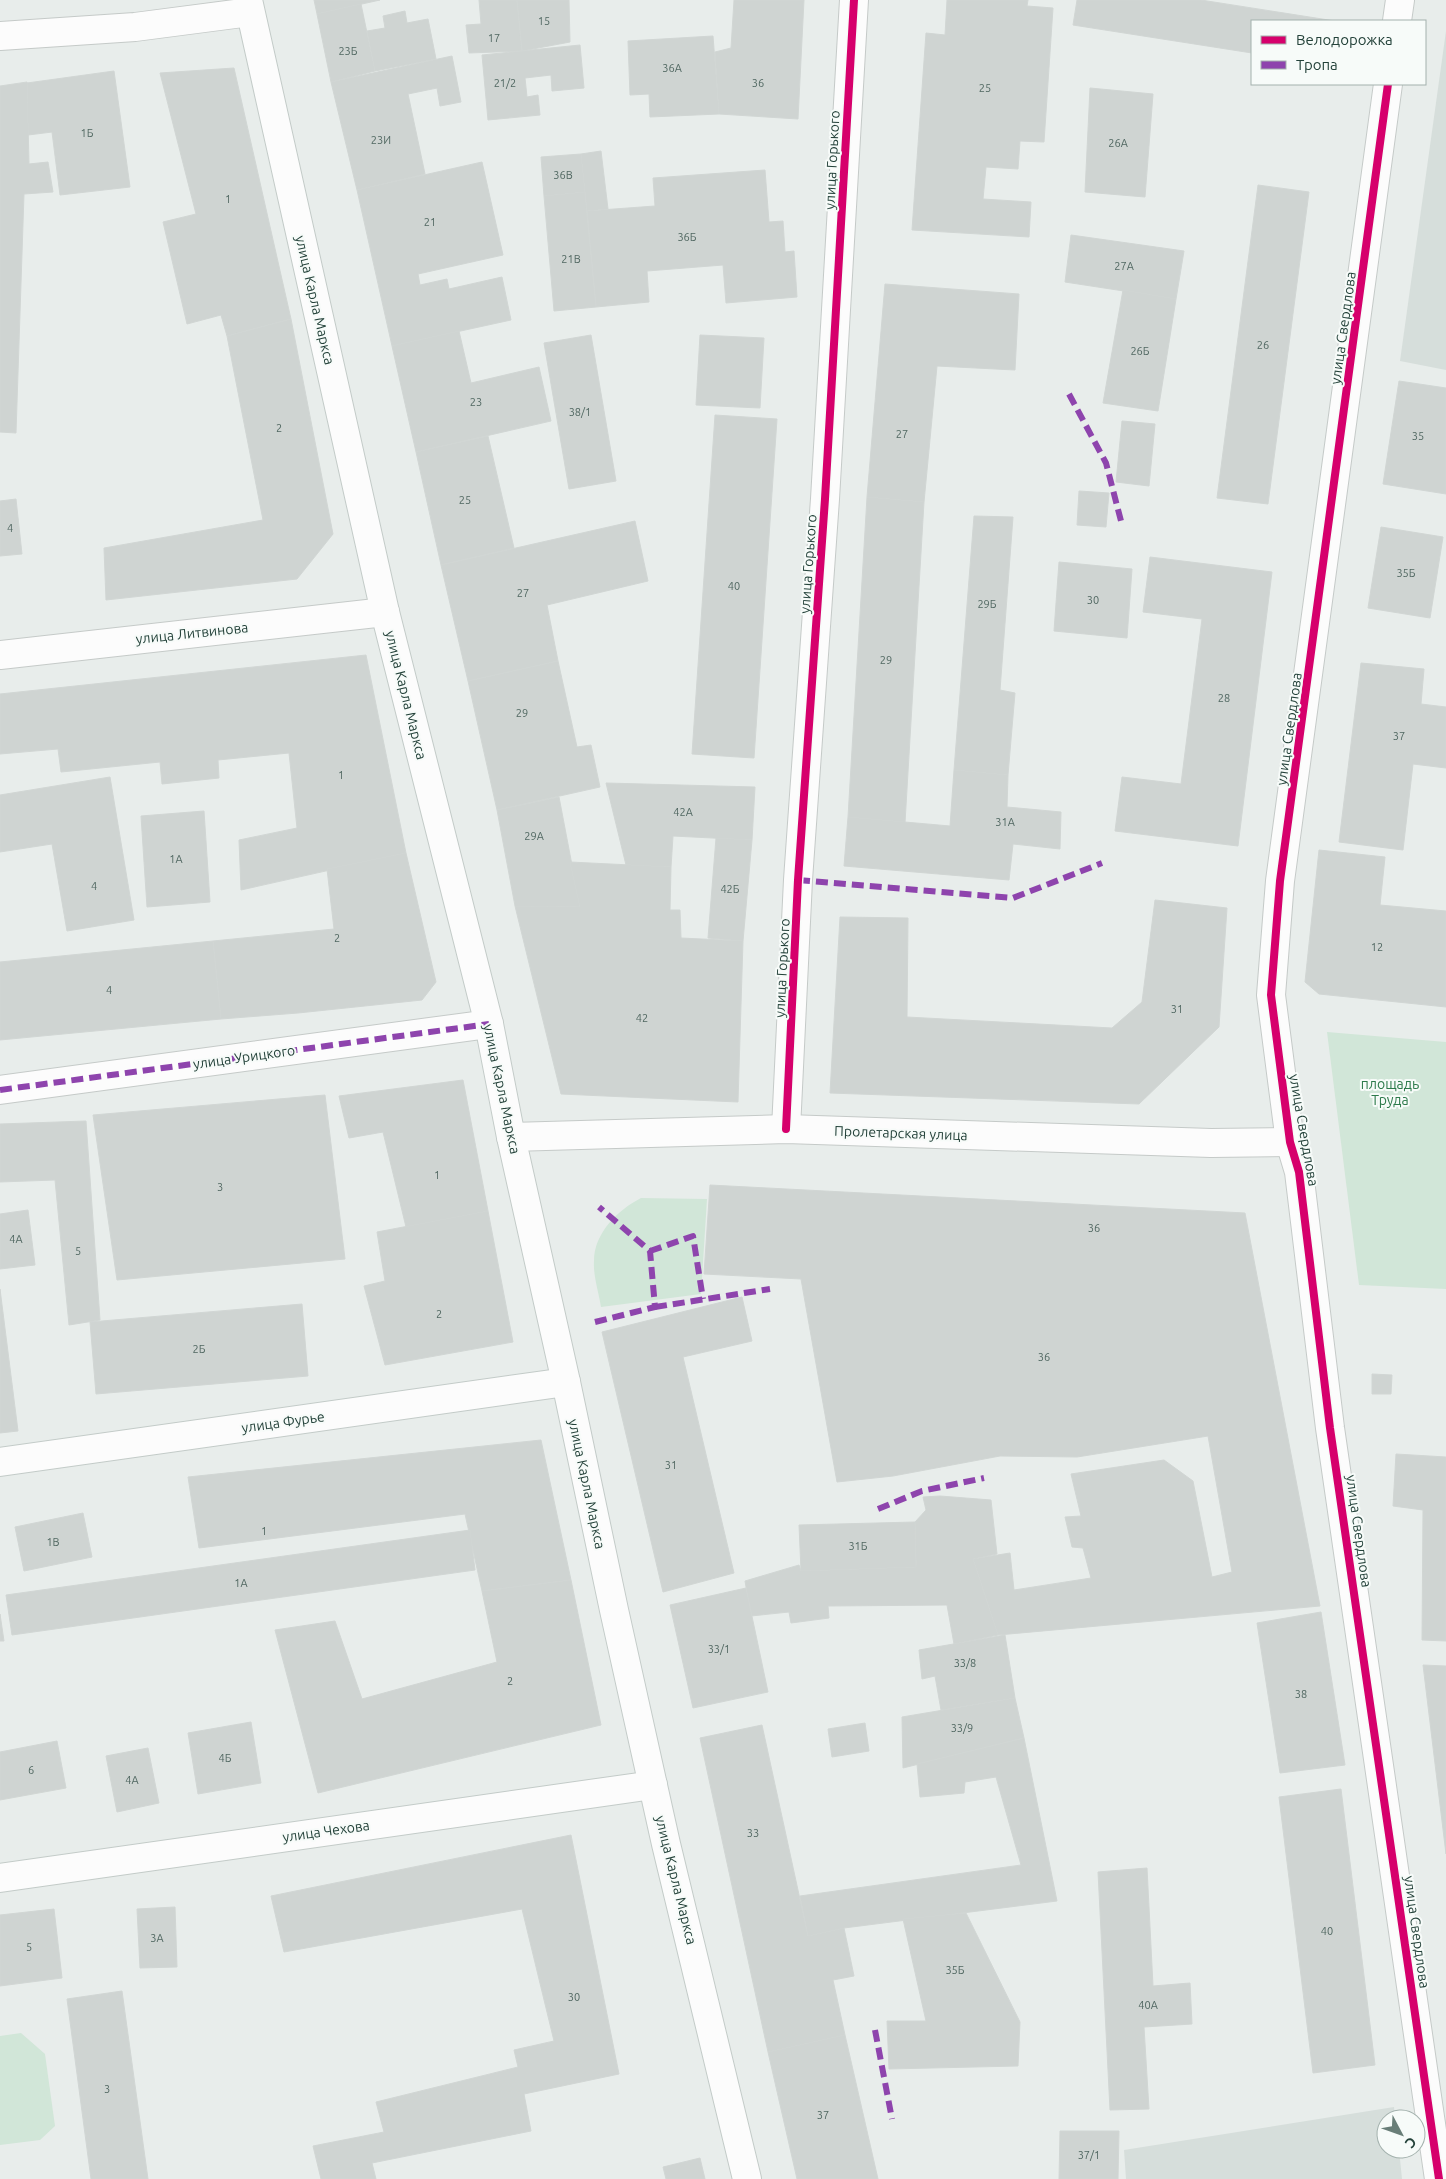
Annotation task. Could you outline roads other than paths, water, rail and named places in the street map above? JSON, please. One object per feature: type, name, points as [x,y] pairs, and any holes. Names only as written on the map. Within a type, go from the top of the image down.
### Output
[{"type":"street","name":"улица Горького","points":[[786,1129],[798,880],[825,499],[854,0]]},
{"type":"street","points":[[1397,20],[1400,0]]},
{"type":"street","points":[[0,36],[135,27],[249,6]]},
{"type":"street","name":"улица Карла Маркса","points":[[249,6],[385,612],[489,1024],[511,1138],[653,1785],[747,2179]]},
{"type":"street","name":"улица Свердлова","points":[[1388,85],[1280,881],[1271,995],[1290,1142],[1299,1172],[1330,1428],[1439,2179]]},
{"type":"street","name":"улица Литвинова","points":[[0,655],[385,612]]},
{"type":"street","name":"улица Урицкого","points":[[0,1090],[489,1024]]},
{"type":"street","name":"Пролетарская улица","points":[[511,1138],[786,1129],[1211,1143],[1290,1142]]},
{"type":"street","name":"улица Фурье","points":[[0,1462],[566,1382]]},
{"type":"street","name":"улица Чехова","points":[[0,1878],[653,1785]]},
{"type":"park label","name":"площадь Труда","points":[[1390,1092]]}]
